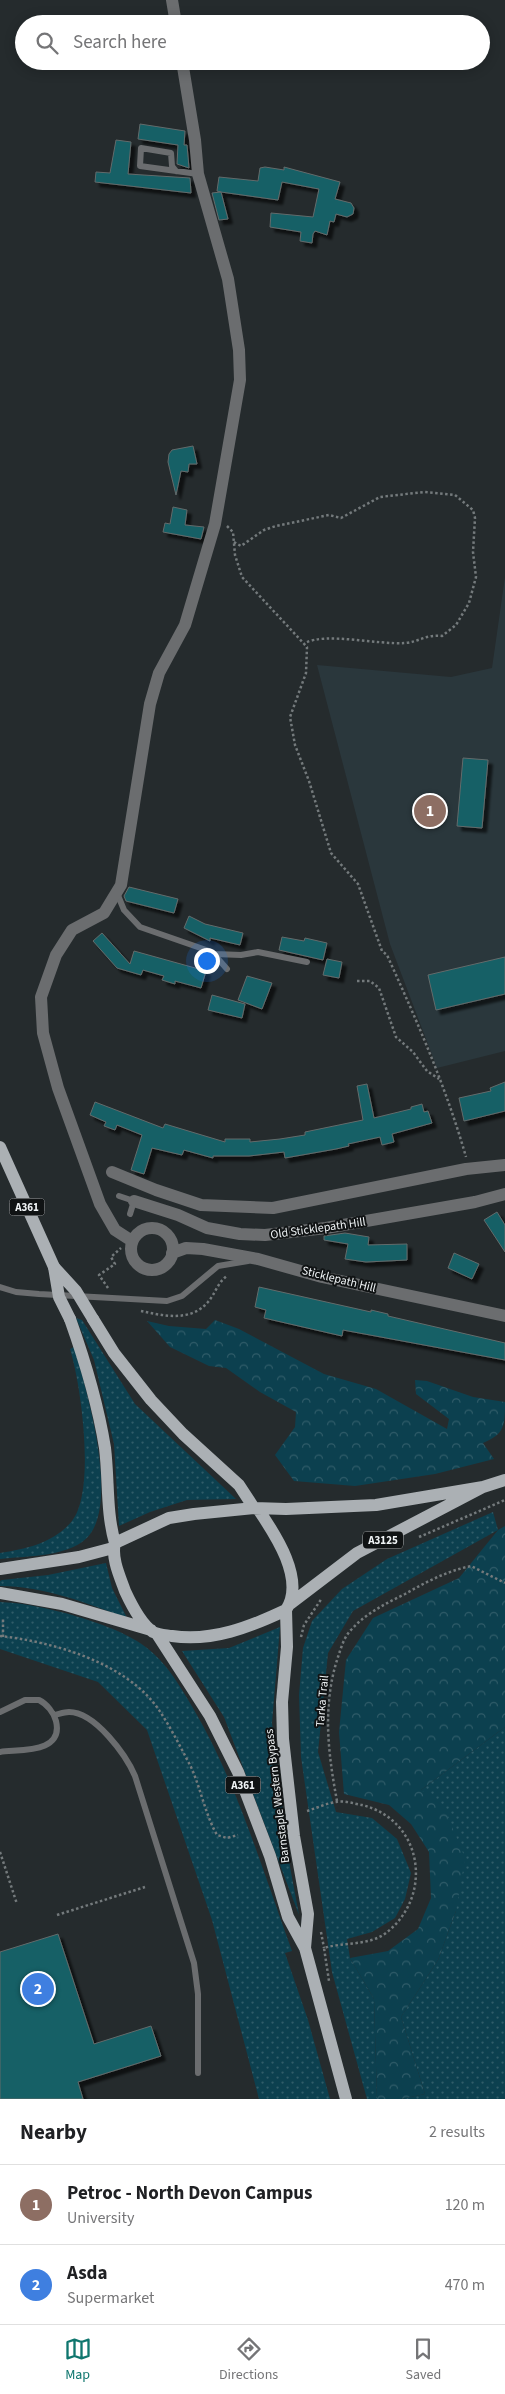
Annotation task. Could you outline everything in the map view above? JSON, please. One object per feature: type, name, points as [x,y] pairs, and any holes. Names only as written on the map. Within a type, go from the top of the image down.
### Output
[{"type":"main road","name":"A361","points":[[0,1147],[54,1266],[59,1297],[70,1319],[84,1359],[99,1413],[105,1450],[110,1524],[114,1546]]},
{"type":"main road","name":"A361","points":[[54,1266],[76,1291],[114,1353],[151,1400],[183,1434],[239,1485],[256,1509]]},
{"type":"main road","name":"A3125","points":[[256,1509],[376,1505],[483,1487],[505,1480]]},
{"type":"main road","name":"A3125","points":[[288,1607],[357,1552],[483,1487]]},
{"type":"main road","points":[[0,1569],[79,1557],[114,1546],[169,1518],[256,1509],[283,1550],[292,1576],[288,1607],[234,1631],[189,1638],[154,1632],[62,1604],[0,1593]]},
{"type":"main road","points":[[114,1546],[117,1570],[130,1602],[154,1632]]},
{"type":"main road","name":"Barnstaple Western Bypass","points":[[288,1607],[287,1647],[282,1702],[283,1739],[294,1836],[308,1914],[305,1948]]},
{"type":"main road","name":"Barnstaple Western Bypass","points":[[154,1632],[210,1716],[238,1772],[270,1856],[288,1917],[305,1948],[346,2099]]},
{"type":"street","points":[[172,0],[174,15]]},
{"type":"street","points":[[128,1239],[145,1229],[158,1229],[169,1236],[173,1246],[172,1253],[165,1265],[149,1270],[139,1265],[132,1254],[128,1239],[109,1222],[100,1204],[58,1088],[43,1033],[41,997],[56,955],[72,930],[104,913],[121,885],[150,704],[159,673],[185,625],[216,518],[236,409],[241,365],[228,279],[198,174],[195,140],[183,70]]},
{"type":"street","points":[[112,1172],[156,1190],[201,1205],[273,1208],[469,1168],[505,1165]]},
{"type":"street","name":"Old Sticklepath Hill","points":[[134,1202],[178,1215],[207,1228],[240,1234],[266,1235],[326,1228],[476,1202],[505,1194]]},
{"type":"street","name":"Sticklepath Hill","points":[[172,1253],[186,1248],[258,1258],[331,1279],[505,1316]]},
{"type":"lane","points":[[176,171],[172,166],[171,153],[141,148],[140,166],[176,171],[198,174]]},
{"type":"lane","points":[[116,892],[124,910],[140,927],[206,949],[215,954],[227,969]]},
{"type":"lane","points":[[215,954],[240,955],[258,952],[307,962]]},
{"type":"lane","name":"Old Sticklepath Hill","points":[[119,1196],[134,1202]]},
{"type":"lane","points":[[130,1214],[134,1202]]},
{"type":"lane","points":[[0,1287],[24,1292],[167,1302],[182,1296],[218,1266],[258,1258]]},
{"type":"lane","points":[[0,1712],[26,1700],[34,1700],[44,1703],[54,1715],[57,1729],[52,1742],[46,1747],[0,1752]]},
{"type":"lane","points":[[54,1715],[70,1712],[81,1715],[92,1722],[125,1756],[135,1776],[194,1963],[198,1994],[198,2074]]},
{"type":"path","points":[[235,553],[241,546],[264,530],[329,515],[341,518],[380,498],[424,492],[455,495],[473,510],[475,518],[473,552],[476,577],[469,603],[456,625],[442,636],[431,634],[406,643],[346,641],[329,638],[317,638],[306,643]]},
{"type":"path","points":[[216,518],[233,532],[235,553],[242,577],[306,643],[308,664],[290,717],[295,745],[309,780],[331,853],[358,884],[382,951],[387,955],[413,1011],[440,1080],[469,1168]]},
{"type":"path","points":[[234,542],[241,546]]},
{"type":"path","points":[[357,981],[370,981],[378,988],[396,1037],[413,1052],[427,1072],[440,1080]]},
{"type":"path","points":[[109,1297],[108,1287],[99,1275],[115,1264],[111,1257],[121,1250],[128,1239]]},
{"type":"path","points":[[416,1539],[505,1500]]},
{"type":"path","name":"Tarka Trail","points":[[337,1801],[328,1746],[330,1691],[332,1675],[343,1642],[351,1629],[379,1607],[456,1569],[471,1566],[505,1583]]},
{"type":"path","points":[[299,1643],[304,1625],[315,1606],[325,1595]]},
{"type":"path","points":[[3,1617],[1,1637],[76,1653],[100,1663],[142,1691],[158,1709],[187,1760],[216,1835],[228,1838],[238,1835]]},
{"type":"path","points":[[308,1811],[337,1801],[376,1809],[403,1831],[413,1849],[417,1868],[413,1894],[406,1911],[385,1933],[368,1941],[324,1948]]},
{"type":"path","points":[[0,1852],[16,1904]]},
{"type":"path","points":[[57,1915],[144,1887]]},
{"type":"path","points":[[320,1930],[330,1985]]},
{"type":"shaded area","points":[[505,577],[505,1051],[437,1068],[390,944],[317,665],[451,677],[492,668]]},
{"type":"green space","points":[[76,1318],[82,1320],[135,1404],[236,1499],[187,1500],[150,1512],[119,1526],[114,1444],[94,1360]]},
{"type":"green space","points":[[215,1320],[239,1329],[324,1374],[376,1389],[447,1429],[449,1419],[416,1394],[415,1380],[427,1381],[473,1397],[505,1402],[504,1423],[500,1432],[483,1443],[494,1459],[435,1474],[355,1486],[294,1481],[275,1455],[295,1427],[296,1412],[260,1392],[226,1368],[209,1366],[170,1347],[147,1321],[169,1326],[206,1329]]},
{"type":"green space","points":[[74,1347],[93,1419],[98,1449],[101,1479],[100,1505],[94,1527],[82,1542],[64,1551],[0,1559],[0,1553],[39,1544],[57,1535],[72,1521],[79,1506],[85,1463],[82,1411],[70,1349]]},
{"type":"green space","points":[[493,1512],[498,1530],[353,1611],[328,1653],[318,1752],[336,1812],[372,1818],[397,1839],[411,1873],[405,1899],[395,1918],[372,1932],[347,1939],[350,1958],[374,1999],[377,2099],[367,2099],[332,1972],[301,1757],[299,1695],[303,1648],[312,1621],[342,1589],[387,1559]]},
{"type":"green space","points":[[505,1526],[505,1727],[421,1790],[443,1805],[465,1858],[456,1911],[438,1960],[401,2017],[425,2094],[401,2099],[377,2099],[374,1999],[350,1958],[388,1951],[418,1929],[431,1898],[429,1852],[411,1824],[389,1805],[344,1794],[339,1732],[346,1660],[373,1618],[459,1578],[498,1530]]},
{"type":"green space","points":[[106,1563],[112,1588],[127,1618],[49,1592],[0,1586],[0,1581],[2,1580],[48,1575]]},
{"type":"green space","points":[[0,1602],[35,1606],[77,1616],[117,1631],[134,1639],[153,1653],[165,1665],[179,1685],[219,1758],[258,1854],[292,1951],[285,1953],[308,2020],[330,2099],[259,2099],[212,1920],[147,1730],[98,1682],[0,1649]]},
{"type":"green space","points":[[280,1627],[272,1723],[290,1867],[299,1915],[224,1717],[182,1651],[229,1648]]},
{"type":"green space","points":[[505,1727],[505,2099],[401,2099],[425,2094],[401,2017],[438,1960],[456,1911],[421,1790]]},
{"type":"building","points":[[140,124],[185,131],[184,145],[187,145],[189,168],[177,164],[178,145],[138,139]]},
{"type":"building","points":[[116,140],[131,142],[128,174],[190,178],[191,193],[95,182],[96,172],[110,173]]},
{"type":"building","points":[[284,167],[340,182],[335,199],[351,203],[354,208],[353,214],[347,217],[336,214],[334,222],[330,221],[327,235],[315,231],[312,243],[300,241],[301,232],[270,227],[271,213],[313,217],[319,189],[282,182],[278,200],[217,191],[219,177],[258,181],[260,168],[284,170]]},
{"type":"building","points":[[221,192],[228,219],[219,220],[212,193]]},
{"type":"building","points":[[193,446],[197,464],[189,464],[188,472],[181,471],[176,495],[168,462],[169,454],[172,450]]},
{"type":"building","points":[[173,507],[187,510],[185,525],[204,527],[201,539],[163,532],[165,523],[170,524]]},
{"type":"building","points":[[463,758],[488,760],[482,828],[457,826]]},
{"type":"building","points":[[129,887],[178,899],[174,913],[126,901],[124,896]]},
{"type":"building","points":[[189,916],[205,924],[243,933],[240,945],[210,938],[210,941],[184,928]]},
{"type":"building","points":[[102,933],[130,964],[134,951],[206,971],[201,988],[175,981],[175,984],[162,980],[164,976],[143,970],[141,975],[117,968],[93,941]]},
{"type":"building","points":[[282,937],[304,941],[305,938],[327,943],[323,960],[279,950]]},
{"type":"building","points":[[505,957],[505,994],[436,1010],[428,975]]},
{"type":"building","points":[[327,959],[342,962],[339,978],[323,975]]},
{"type":"building","points":[[247,976],[272,983],[262,1009],[238,1000]]},
{"type":"building","points":[[212,995],[245,1004],[242,1018],[208,1010]]},
{"type":"building","points":[[505,1082],[505,1111],[464,1121],[459,1098],[491,1091],[490,1088]]},
{"type":"building","points":[[367,1084],[374,1118],[411,1109],[411,1107],[422,1104],[424,1112],[428,1111],[432,1123],[392,1134],[394,1142],[382,1145],[380,1137],[348,1144],[349,1146],[336,1149],[285,1158],[284,1152],[249,1156],[213,1156],[213,1158],[184,1150],[182,1155],[152,1148],[144,1174],[131,1170],[142,1135],[117,1125],[115,1130],[104,1126],[106,1122],[90,1115],[95,1102],[163,1128],[165,1124],[225,1142],[225,1139],[250,1139],[250,1142],[280,1139],[305,1135],[305,1132],[363,1120],[357,1086]]},
{"type":"building","points":[[497,1212],[505,1225],[505,1252],[484,1220]]},
{"type":"building","points":[[345,1233],[369,1237],[368,1245],[407,1244],[407,1260],[366,1262],[345,1259],[348,1244],[324,1240],[324,1236]]},
{"type":"building","points":[[454,1253],[479,1264],[472,1279],[448,1268]]},
{"type":"building","points":[[259,1287],[371,1312],[371,1310],[388,1314],[388,1316],[505,1343],[505,1360],[343,1330],[342,1336],[264,1318],[266,1310],[255,1307]]},
{"type":"building","points":[[58,1934],[94,2044],[151,2026],[161,2056],[78,2082],[83,2099],[0,2099],[0,1952]]},
{"type":"place","name":"Petroc - North Devon Campus","points":[[430,811]]},
{"type":"place","name":"Asda","points":[[38,1989]]}]
